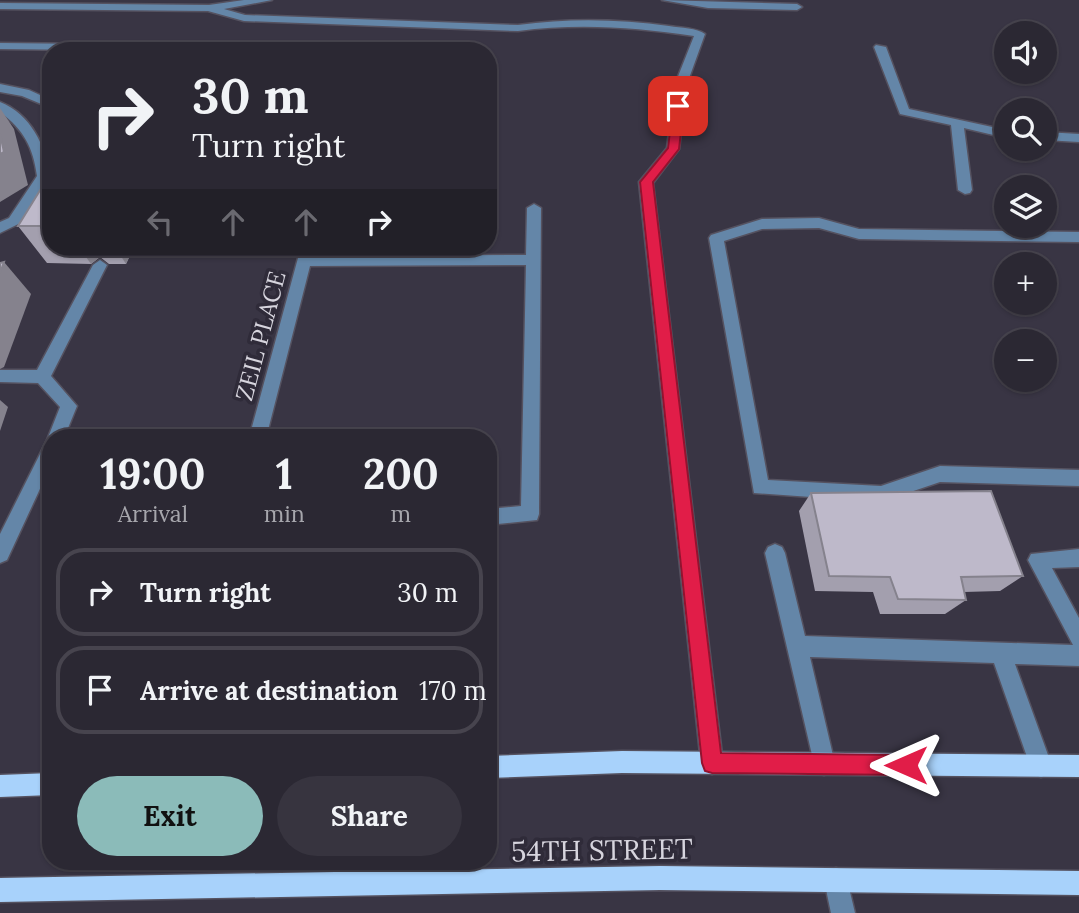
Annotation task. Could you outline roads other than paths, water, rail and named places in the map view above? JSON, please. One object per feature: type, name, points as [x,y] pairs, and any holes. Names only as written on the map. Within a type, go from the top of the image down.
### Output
[{"type":"main road","points":[[497,767],[622,762],[1079,766]]},
{"type":"main road","points":[[0,786],[42,784]]},
{"type":"main road","name":"54TH STREET","points":[[0,890],[660,878],[1079,883]]},
{"type":"street","points":[[209,8],[267,0]]},
{"type":"street","points":[[667,0],[708,5],[797,7]]},
{"type":"street","points":[[0,6],[167,4],[209,8],[244,18],[518,28],[563,23],[656,27],[700,34],[681,84],[673,149],[646,182],[712,763]]},
{"type":"street","points":[[0,46],[42,46]]},
{"type":"street","points":[[880,47],[904,111],[994,131]]},
{"type":"street","points":[[0,88],[25,93],[42,100]]},
{"type":"street","points":[[0,106],[27,125],[40,149],[42,162]]},
{"type":"street","points":[[957,123],[965,190]]},
{"type":"street","points":[[1057,137],[1079,138]]},
{"type":"street","points":[[6,225],[42,179]]},
{"type":"street","points":[[6,225],[42,207]]},
{"type":"street","points":[[497,516],[530,514],[534,208]]},
{"type":"street","points":[[1079,237],[859,233],[819,223],[762,224],[716,237],[760,487],[881,494],[940,474],[1079,478]]},
{"type":"street","name":"ZEIL PLACE","points":[[259,429],[305,256]]},
{"type":"street","points":[[382,256],[533,260]]},
{"type":"street","points":[[42,377],[100,265]]},
{"type":"street","points":[[0,376],[42,377],[69,406],[59,429]]},
{"type":"street","points":[[0,554],[42,465]]},
{"type":"street","points":[[775,553],[824,764]]},
{"type":"street","points":[[1079,558],[1038,560],[1079,638]]},
{"type":"street","points":[[797,646],[1079,656]]},
{"type":"street","points":[[1001,654],[1041,766]]},
{"type":"street","points":[[836,880],[843,913]]}]
